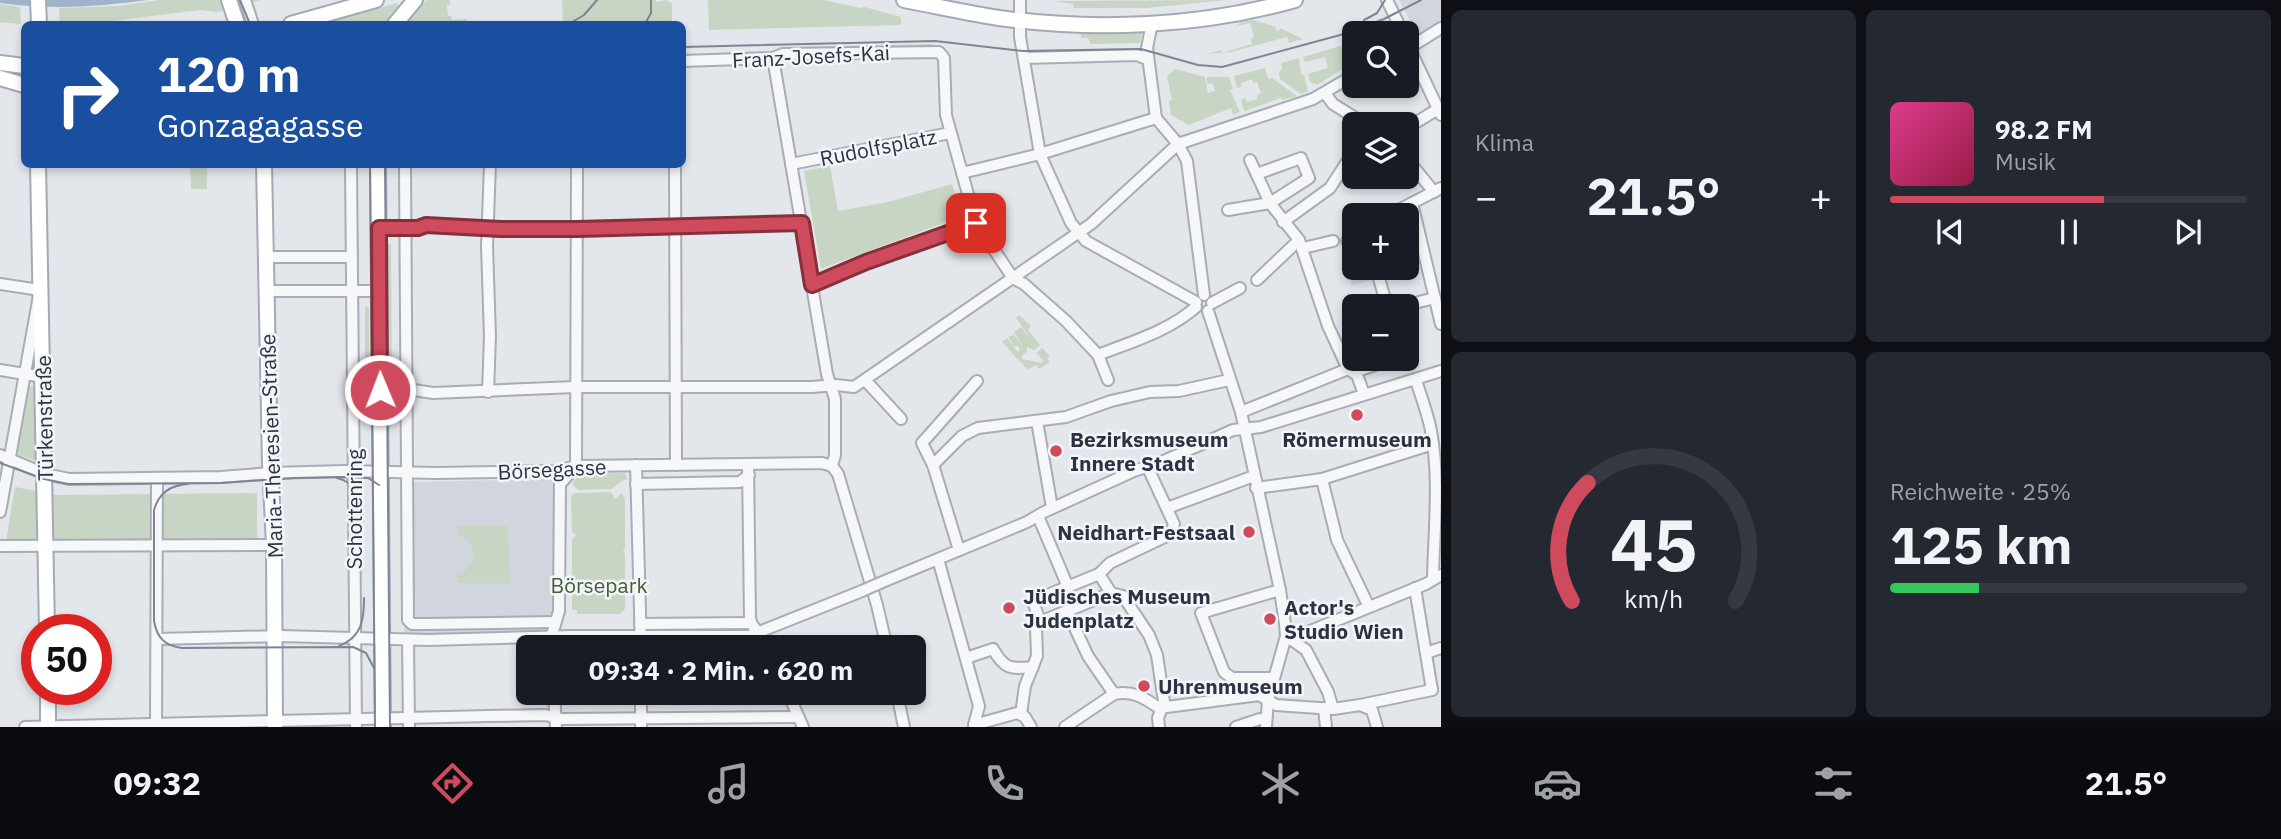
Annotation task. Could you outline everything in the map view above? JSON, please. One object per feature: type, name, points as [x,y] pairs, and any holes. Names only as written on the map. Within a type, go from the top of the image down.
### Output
[{"type":"main road","points":[[37,0],[40,21]]},
{"type":"main road","points":[[302,21],[376,0]]},
{"type":"main road","points":[[398,21],[415,0]]},
{"type":"main road","points":[[904,0],[989,16],[1097,25],[1152,23],[1235,14],[1294,0]]},
{"type":"main road","points":[[230,4],[236,21]]},
{"type":"main road","points":[[0,63],[21,66]]},
{"type":"main road","points":[[0,78],[21,84]]},
{"type":"main road","name":"Türkenstraße","points":[[38,168],[47,614]]},
{"type":"main road","name":"Maria-Theresien-Straße","points":[[264,168],[271,472],[268,545],[275,636],[275,724]]},
{"type":"main road","name":"Schottenring","points":[[378,168],[383,723]]},
{"type":"main road","points":[[48,705],[48,726]]},
{"type":"street","points":[[1020,0],[1019,19],[1024,58],[1040,154],[1071,223],[1086,241],[1203,304]]},
{"type":"street","points":[[1387,0],[1397,21]]},
{"type":"street","points":[[246,2],[252,21]]},
{"type":"street","points":[[1152,23],[1147,59],[1156,118],[1178,144],[1188,161],[1203,304],[1241,412],[1280,590],[1286,636],[1263,723],[1236,727]]},
{"type":"street","points":[[1419,39],[1441,28]]},
{"type":"street","name":"Franz-Josefs-Kai","points":[[686,61],[773,58],[783,54],[939,52],[944,58],[946,115],[950,133]]},
{"type":"street","points":[[1024,58],[1137,55],[1147,59]]},
{"type":"street","points":[[773,58],[791,164]]},
{"type":"street","points":[[1419,69],[1439,112],[1419,122]]},
{"type":"street","points":[[380,390],[407,389],[433,393],[576,387],[854,387],[1079,233],[1178,144],[1313,99],[1342,82]]},
{"type":"street","points":[[1429,90],[1441,84]]},
{"type":"street","points":[[1325,93],[1333,104],[1346,112]]},
{"type":"street","points":[[962,173],[1040,154],[1156,118]]},
{"type":"street","name":"Rudolfsplatz","points":[[832,466],[836,449],[835,399],[827,374],[791,164],[950,133],[976,223],[1013,278],[1024,284],[1066,321],[1098,355]]},
{"type":"street","points":[[1228,210],[1270,203],[1309,178],[1301,158],[1257,174]]},
{"type":"street","points":[[1250,160],[1270,203],[1301,244],[1328,326],[1342,356]]},
{"type":"street","name":"Schottenring","points":[[351,168],[356,723]]},
{"type":"street","points":[[405,168],[408,620],[412,624],[555,622]]},
{"type":"street","points":[[488,392],[490,336],[487,246],[490,227],[490,168]]},
{"type":"street","points":[[553,635],[559,611],[560,477],[576,466],[576,168]]},
{"type":"street","points":[[675,168],[676,465]]},
{"type":"street","points":[[1283,222],[1330,188],[1342,170]]},
{"type":"street","points":[[1412,203],[1437,190],[1419,171]]},
{"type":"street","points":[[379,228],[418,228],[426,225],[577,229],[802,223]]},
{"type":"street","points":[[812,285],[866,262],[976,223]]},
{"type":"street","points":[[1419,233],[1441,324]]},
{"type":"street","points":[[1257,280],[1301,244],[1334,241]]},
{"type":"street","points":[[266,257],[352,257]]},
{"type":"street","points":[[0,284],[40,290]]},
{"type":"street","points":[[1108,380],[1098,355],[1149,335],[1185,317],[1203,304],[1240,288]]},
{"type":"street","name":"Türkenstraße","points":[[0,512],[4,457],[40,290]]},
{"type":"street","points":[[266,291],[379,291]]},
{"type":"street","points":[[1419,302],[1434,298]]},
{"type":"street","points":[[0,370],[43,377]]},
{"type":"street","points":[[1241,412],[1343,371]]},
{"type":"street","points":[[1351,371],[1357,375],[1364,394]]},
{"type":"street","points":[[752,635],[938,559],[1233,430],[1261,428],[1441,371]]},
{"type":"street","points":[[933,465],[962,436],[973,430],[1066,417],[1111,401],[1150,392],[1179,391],[1229,380]]},
{"type":"street","points":[[1286,636],[1303,634],[1415,588],[1437,576],[1433,444],[1431,428],[1416,380]]},
{"type":"street","points":[[866,381],[901,419]]},
{"type":"street","points":[[959,550],[933,465],[922,443],[977,381]]},
{"type":"street","points":[[1037,421],[1052,508]]},
{"type":"street","points":[[1167,508],[1255,482],[1322,479],[1433,444]]},
{"type":"street","name":"Börsegasse","points":[[4,457],[45,474],[69,479],[221,477],[271,472],[354,471],[560,477]]},
{"type":"street","name":"Börsegasse","points":[[576,466],[676,465],[748,470],[822,463],[832,466]]},
{"type":"street","points":[[636,465],[640,635]]},
{"type":"street","points":[[832,466],[838,474],[884,635]]},
{"type":"street","points":[[1040,622],[1033,601],[1099,574],[1110,563],[1171,534],[1174,524],[1147,466]]},
{"type":"street","points":[[748,470],[751,623],[758,633]]},
{"type":"street","name":"Börsegasse","points":[[636,484],[740,482],[748,470]]},
{"type":"street","points":[[156,725],[157,478]]},
{"type":"street","points":[[1322,479],[1337,540],[1369,607]]},
{"type":"street","points":[[1038,516],[1068,587]]},
{"type":"street","points":[[0,546],[268,545]]},
{"type":"street","points":[[938,559],[979,706],[974,726]]},
{"type":"street","points":[[1099,574],[1111,593]]},
{"type":"street","points":[[1415,588],[1432,690],[1441,699]]},
{"type":"street","points":[[1273,678],[1232,678],[1224,672],[1201,613],[1280,590]]},
{"type":"street","points":[[1021,714],[1026,686],[1037,656],[1037,627],[1040,622],[1111,593],[1123,596],[1149,635],[1157,655],[1164,702],[1158,718],[1158,727]]},
{"type":"street","points":[[1067,611],[1087,656],[1114,694]]},
{"type":"street","points":[[640,624],[751,623]]},
{"type":"street","points":[[158,639],[275,636],[516,642]]},
{"type":"street","points":[[1286,636],[1306,650],[1328,692],[1326,727]]},
{"type":"street","points":[[408,640],[409,722]]},
{"type":"street","points":[[1426,653],[1441,648]]},
{"type":"street","points":[[966,657],[993,649],[1000,661],[1011,669],[1033,667]]},
{"type":"street","points":[[1065,727],[1114,694],[1122,692],[1139,695],[1159,708],[1253,696],[1276,705],[1329,709],[1432,690]]},
{"type":"street","points":[[25,727],[489,721],[545,715],[556,722],[800,722],[793,705]]},
{"type":"street","points":[[899,705],[904,727]]},
{"type":"street","points":[[1360,705],[1372,710],[1377,727]]},
{"type":"street","points":[[974,726],[1014,713],[1021,714],[1031,727]]},
{"type":"shaded area","points":[[1399,0],[1441,0],[1441,33],[1422,44],[1419,38],[1419,21],[1410,21]]},
{"type":"shaded area","points":[[1350,280],[1373,280],[1352,285]]},
{"type":"shaded area","points":[[555,479],[555,632],[404,636],[411,482]]},
{"type":"green space","points":[[159,0],[260,0],[218,12],[200,10],[112,21],[60,21],[59,8],[118,6]]},
{"type":"green space","points":[[426,0],[450,0],[450,5],[447,5],[448,16],[451,16],[452,20],[467,19],[467,21],[406,21]]},
{"type":"green space","points":[[562,0],[667,0],[672,4],[672,21],[563,21]]},
{"type":"green space","points":[[708,0],[824,0],[901,17],[901,25],[709,30]]},
{"type":"green space","points":[[1227,0],[1146,8],[1074,8],[1073,4],[1052,1]]},
{"type":"green space","points":[[397,3],[399,6],[389,21],[334,21]]},
{"type":"green space","points":[[0,4],[20,7],[21,24],[0,22]]},
{"type":"green space","points":[[1253,20],[1276,27],[1279,31],[1280,28],[1303,39],[1289,43],[1287,37],[1223,53],[1252,44],[1251,39],[1254,37],[1250,23],[1235,27],[1241,22]]},
{"type":"green space","points":[[1081,33],[1142,33],[1140,43],[1091,44],[1088,38],[1081,38]]},
{"type":"green space","points":[[932,44],[932,48],[784,51],[784,47]]},
{"type":"green space","points":[[1342,45],[1342,69],[1317,85],[1310,82],[1308,74],[1328,68],[1325,57],[1305,62],[1303,57]]},
{"type":"green space","points":[[1299,58],[1301,75],[1304,75],[1308,91],[1301,94],[1280,79],[1279,73],[1282,69],[1281,63]]},
{"type":"green space","points":[[1265,68],[1268,79],[1272,78],[1297,96],[1282,100],[1281,98],[1244,111],[1241,100],[1245,98],[1247,102],[1257,99],[1257,95],[1261,93],[1257,82],[1253,83],[1252,79],[1241,83],[1241,87],[1237,88],[1234,76]]},
{"type":"green space","points":[[1175,69],[1205,77],[1208,93],[1215,91],[1212,83],[1207,84],[1207,77],[1229,77],[1233,89],[1230,90],[1240,112],[1233,115],[1231,108],[1189,125],[1171,115],[1169,101],[1172,100],[1167,76]]},
{"type":"green space","points":[[830,166],[838,211],[888,202],[952,184],[962,216],[821,269],[804,171]]},
{"type":"green space","points":[[190,168],[207,168],[207,189],[191,189]]},
{"type":"green space","points":[[391,243],[392,377],[389,377],[388,244]]},
{"type":"green space","points":[[365,307],[369,307],[369,394],[365,393]]},
{"type":"green space","points":[[1019,315],[1031,326],[1028,330],[1040,345],[1034,350],[1027,347],[1022,359],[1042,363],[1043,360],[1036,353],[1042,348],[1050,356],[1047,359],[1050,362],[1039,369],[1036,365],[1028,370],[1002,342],[1007,338],[1018,352],[1020,349],[1017,345],[1015,347],[1008,337],[1014,335],[1023,347],[1014,332],[1021,327],[1032,340],[1016,318]]},
{"type":"green space","points":[[28,386],[36,387],[36,461],[17,454]]},
{"type":"green space","points":[[625,473],[627,479],[611,489],[578,490],[572,484],[579,474]]},
{"type":"green space","points":[[15,487],[57,495],[257,493],[257,538],[6,541]]},
{"type":"green space","name":"Börsepark","points":[[611,492],[615,499],[622,493],[625,498],[625,609],[620,614],[577,614],[577,610],[572,610],[572,539],[576,535],[572,532],[571,496],[574,493]]},
{"type":"green space","points":[[457,526],[508,526],[510,583],[457,583],[457,573],[461,574],[471,565],[474,554],[469,541],[457,536]]},
{"type":"water","points":[[0,0],[148,0],[55,7],[0,3]]},
{"type":"tram line","points":[[240,0],[249,21]]},
{"type":"tram line","points":[[574,21],[584,15],[597,0]]},
{"type":"tram line","points":[[647,21],[651,13],[651,0]]},
{"type":"tram line","points":[[1364,20],[1377,13],[1385,0]]},
{"type":"tram line","points":[[686,47],[935,41],[1023,51],[1141,49],[1198,65],[1222,67],[1344,34],[1384,19],[1421,0]]},
{"type":"tram line","points":[[370,168],[375,727]]},
{"type":"tram line","points":[[385,168],[390,727]]},
{"type":"tram line","points":[[0,463],[44,479],[68,484],[221,483],[345,477],[368,478],[379,485]]},
{"type":"tram line","points":[[337,478],[355,489],[362,507],[363,521]]},
{"type":"tram line","points":[[188,484],[166,491],[159,498],[154,510],[154,621],[163,640],[182,648],[353,647],[366,653],[374,668]]},
{"type":"tram line","points":[[339,646],[357,633],[363,614],[364,598]]},
{"type":"place","name":"Römermuseum","points":[[1357,415]]},
{"type":"place","name":"Bezirksmuseum Innere Stadt","points":[[1056,451]]},
{"type":"place","name":"Neidhart-Festsaal","points":[[1249,532]]},
{"type":"place","name":"Jüdisches Museum Judenplatz","points":[[1009,608]]},
{"type":"place","name":"Actor's Studio Wien","points":[[1270,619]]},
{"type":"place","name":"Uhrenmuseum","points":[[1144,686]]},
{"type":"route","points":[[380,390],[379,228],[418,228],[426,225],[577,229],[802,223],[812,285],[866,262],[976,223]]}]
